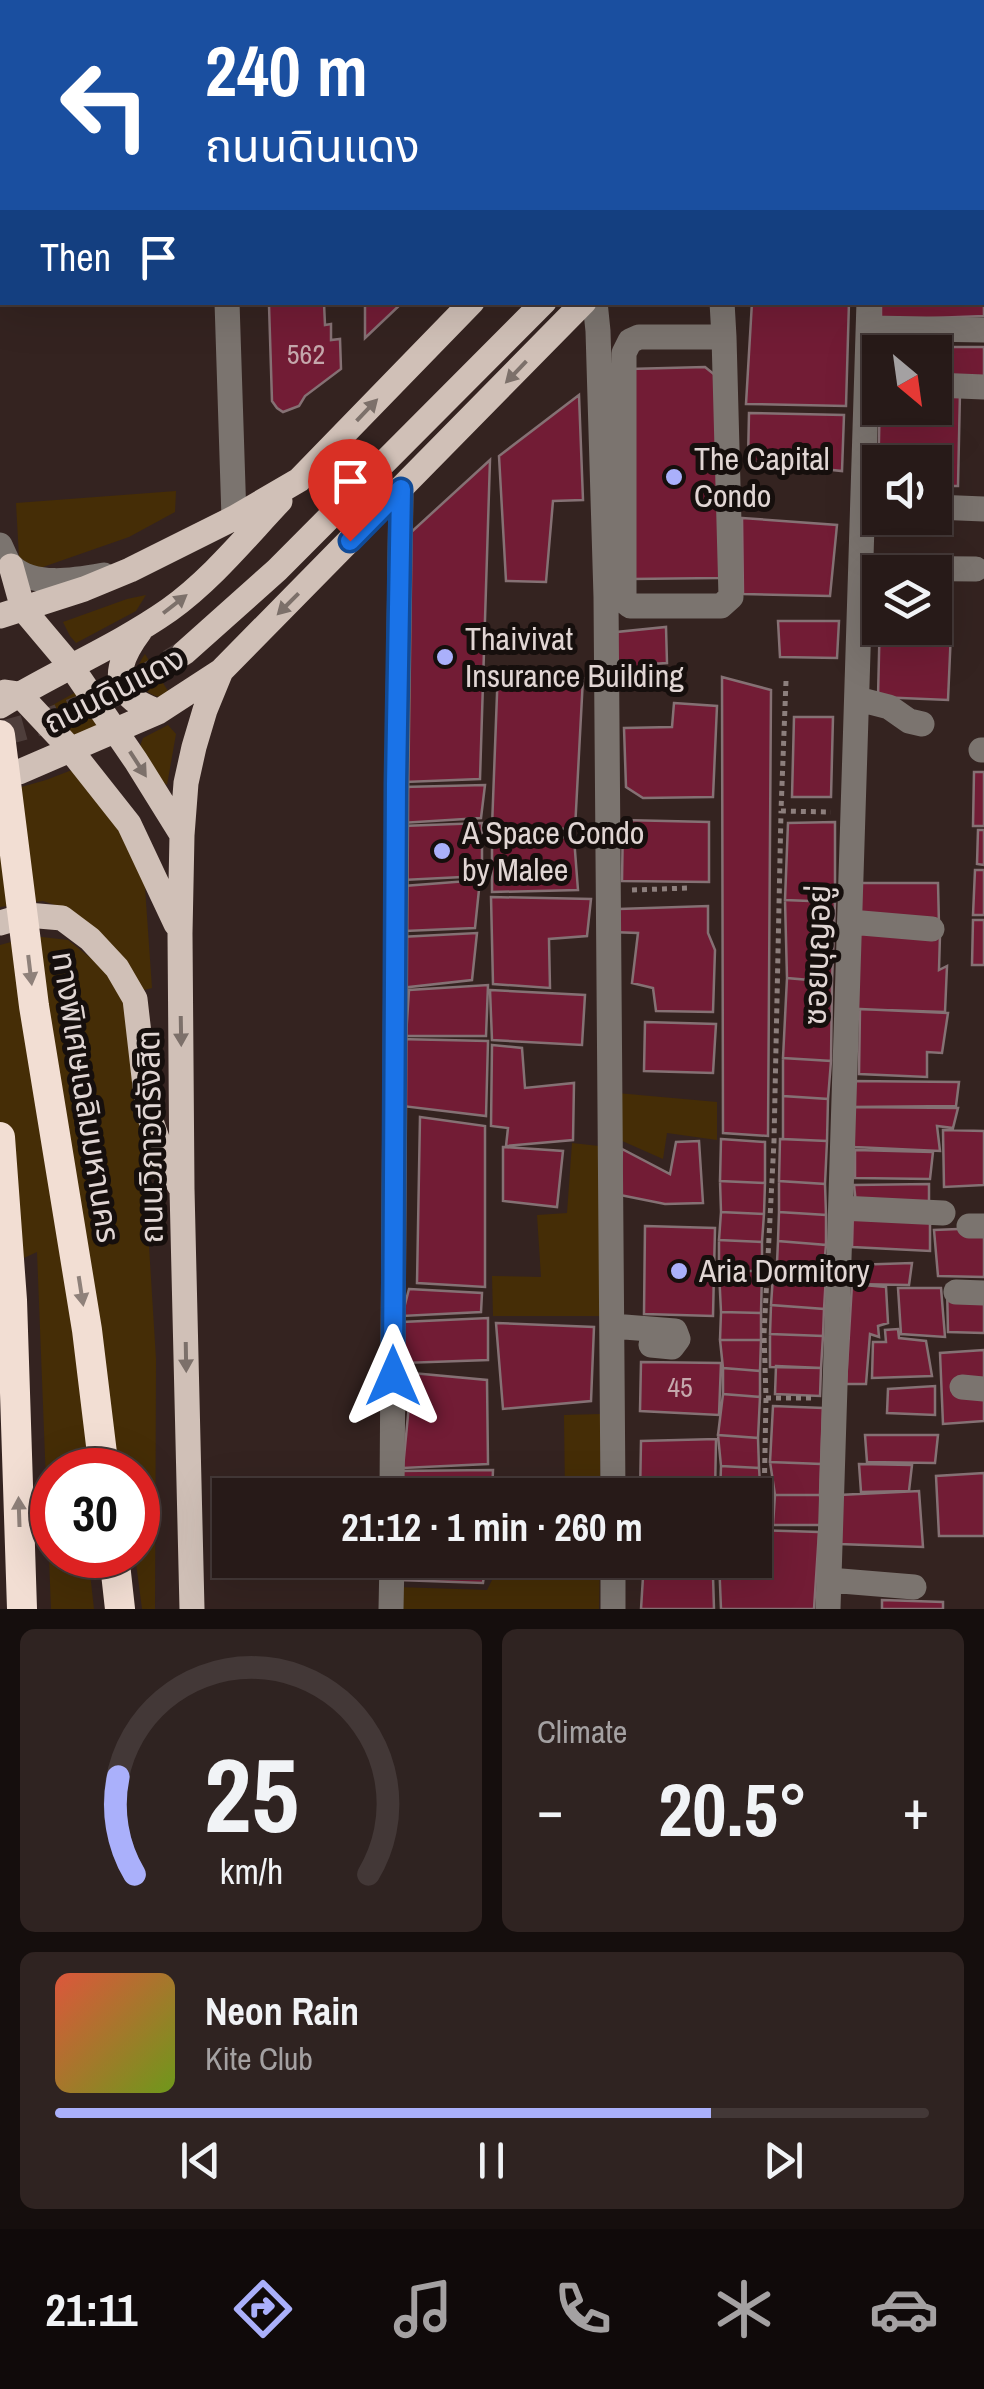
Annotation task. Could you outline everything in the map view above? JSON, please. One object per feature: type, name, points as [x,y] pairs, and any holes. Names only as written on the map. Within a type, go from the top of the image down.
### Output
[{"type":"highway","name":"ทางพิเศษเฉลิมมหานคร","points":[[0,735],[34,1006],[87,1330],[101,1448]]},
{"type":"highway","points":[[0,1138],[12,1300],[22,1609]]},
{"type":"highway","points":[[117,1578],[120,1609]]},
{"type":"main road","points":[[180,933],[129,824],[71,749],[6,697],[72,666],[172,608],[202,582],[469,305]]},
{"type":"main road","name":"ถนนดินแดง","points":[[184,653],[277,570],[541,305]]},
{"type":"main road","name":"ถนนดินแดง","points":[[0,775],[20,772],[158,712],[221,671],[581,305]]},
{"type":"main road","points":[[12,612],[84,590],[130,570],[299,480]]},
{"type":"main road","points":[[5,556],[12,612],[72,666],[182,835]]},
{"type":"main road","points":[[142,627],[124,653],[120,677],[131,698],[158,712]]},
{"type":"main road","name":"ถนนวิภาวดีรังสิต","points":[[192,1609],[182,1189],[182,835],[186,783],[194,747],[221,671]]},
{"type":"main road","points":[[0,923],[27,915],[62,918],[90,938],[117,968],[135,999],[148,1112],[161,1150],[182,1189]]},
{"type":"street","points":[[228,305],[234,518]]},
{"type":"street","points":[[594,305],[606,597],[613,1478]]},
{"type":"street","points":[[722,305],[724,337],[731,597],[721,606],[630,606],[624,601],[624,352],[630,341],[639,337],[724,337]]},
{"type":"street","points":[[870,316],[984,330]]},
{"type":"street","points":[[952,385],[984,387]]},
{"type":"street","points":[[392,1478],[401,489]]},
{"type":"street","points":[[952,508],[984,509]]},
{"type":"street","points":[[5,556],[31,577],[56,582],[130,570]]},
{"type":"street","name":"ซอยบุญอยู่","points":[[828,1609],[862,568]]},
{"type":"street","points":[[952,568],[976,568]]},
{"type":"street","points":[[858,698],[890,707],[909,721],[922,724]]},
{"type":"street","points":[[850,922],[932,930]]},
{"type":"street","points":[[841,1208],[944,1213]]},
{"type":"street","points":[[956,1292],[984,1293]]},
{"type":"street","points":[[612,1326],[675,1330],[678,1339],[672,1347],[651,1345]]},
{"type":"street","points":[[391,1609],[392,1578]]},
{"type":"street","points":[[613,1578],[613,1609]]},
{"type":"street","points":[[828,1580],[914,1587]]},
{"type":"path","points":[[764,1478],[764,1334],[774,1141],[786,681]]},
{"type":"path","points":[[780,811],[854,812]]},
{"type":"path","points":[[609,891],[690,888]]},
{"type":"path","points":[[767,1266],[839,1268]]},
{"type":"path","points":[[766,1398],[835,1399]]},
{"type":"shaded area","points":[[176,491],[175,512],[129,537],[20,575],[16,503]]},
{"type":"shaded area","points":[[146,595],[136,611],[76,643],[63,622],[127,599]]},
{"type":"shaded area","points":[[145,654],[168,691],[159,697],[145,690],[138,680],[138,668]]},
{"type":"shaded area","points":[[76,692],[99,728],[74,736],[42,711]]},
{"type":"shaded area","points":[[168,725],[176,734],[167,785],[158,779],[140,746],[143,738]]},
{"type":"shaded area","points":[[72,770],[125,831],[144,873],[152,988],[140,991],[70,910],[43,901],[0,907],[0,793]]},
{"type":"shaded area","points":[[33,936],[68,940],[112,975],[128,1014],[141,1117],[156,1359],[156,1448],[45,1448],[37,1252],[0,1269],[0,945]]},
{"type":"shaded area","points":[[617,1093],[717,1102],[717,1140],[667,1133],[663,1159],[620,1140]]},
{"type":"shaded area","points":[[572,1143],[599,1146],[603,1316],[493,1316],[492,1276],[541,1277],[537,1215],[567,1213]]},
{"type":"shaded area","points":[[601,1414],[600,1478],[565,1478],[564,1415]]},
{"type":"shaded area","points":[[50,1578],[91,1578],[94,1609],[51,1609]]},
{"type":"shaded area","points":[[138,1578],[155,1578],[155,1609],[142,1609]]},
{"type":"shaded area","points":[[493,1578],[600,1578],[599,1609],[398,1609],[397,1587],[487,1590]]},
{"type":"building","points":[[269,305],[324,305],[325,325],[331,324],[331,340],[340,339],[341,369],[305,396],[299,406],[283,412],[272,401]]},
{"type":"building","points":[[366,305],[400,305],[365,338]]},
{"type":"building","points":[[752,305],[849,305],[846,406],[746,404]]},
{"type":"building","points":[[881,305],[984,305],[984,316],[881,320]]},
{"type":"building","points":[[952,347],[984,347],[984,387],[952,382]]},
{"type":"building","name":"The Capital Condo","points":[[705,367],[715,375],[720,578],[631,579],[629,369]]},
{"type":"building","points":[[952,392],[960,392],[958,486],[952,486],[952,445],[879,445],[879,425],[952,425]]},
{"type":"building","points":[[579,395],[583,500],[553,501],[546,582],[506,581],[499,456]]},
{"type":"building","points":[[749,413],[844,415],[842,471],[748,461]]},
{"type":"building","name":"Thaivivat Insurance Building","points":[[490,460],[480,779],[405,782],[408,535]]},
{"type":"building","points":[[742,518],[837,525],[830,596],[743,594]]},
{"type":"building","points":[[778,621],[839,621],[837,658],[780,657]]},
{"type":"building","points":[[666,627],[667,663],[652,664],[652,675],[616,677],[617,632]]},
{"type":"building","points":[[879,645],[950,645],[948,700],[878,697]]},
{"type":"building","points":[[498,668],[583,678],[575,829],[492,827]]},
{"type":"building","points":[[722,677],[771,690],[768,1136],[723,1133]]},
{"type":"building","points":[[674,703],[717,706],[713,797],[643,798],[626,787],[624,728],[672,727]]},
{"type":"building","points":[[794,717],[833,717],[831,797],[792,797]]},
{"type":"building","points":[[974,772],[984,772],[984,826],[973,826]]},
{"type":"building","points":[[485,785],[481,818],[401,823],[403,787]]},
{"type":"building","points":[[623,820],[709,822],[709,882],[622,881]]},
{"type":"building","points":[[835,822],[835,902],[785,900],[788,823]]},
{"type":"building","name":"A Space Condo by Malee","points":[[482,823],[482,876],[403,880],[402,826]]},
{"type":"building","points":[[978,830],[984,830],[984,865],[977,864]]},
{"type":"building","points":[[492,834],[574,838],[578,890],[492,892]]},
{"type":"building","points":[[975,870],[984,870],[984,915],[973,915]]},
{"type":"building","points":[[480,880],[475,928],[405,931],[404,886]]},
{"type":"building","points":[[851,883],[938,883],[939,925],[855,912]]},
{"type":"building","points":[[491,897],[591,899],[587,936],[549,939],[550,988],[493,984]]},
{"type":"building","points":[[785,900],[835,902],[832,982],[787,978]]},
{"type":"building","points":[[708,906],[708,933],[715,950],[713,1012],[656,1011],[653,988],[632,983],[638,933],[611,932],[619,909]]},
{"type":"building","points":[[973,920],[984,920],[984,965],[972,965]]},
{"type":"building","points":[[858,932],[940,935],[939,970],[947,966],[945,1012],[855,1009]]},
{"type":"building","points":[[477,933],[472,980],[400,988],[400,937]]},
{"type":"building","points":[[787,978],[832,982],[831,1061],[783,1058]]},
{"type":"building","points":[[488,985],[486,1036],[406,1036],[409,990]]},
{"type":"building","points":[[490,990],[585,995],[582,1045],[492,1040]]},
{"type":"building","points":[[860,1009],[948,1013],[942,1053],[927,1052],[927,1077],[859,1074]]},
{"type":"building","points":[[645,1022],[716,1024],[713,1073],[644,1071]]},
{"type":"building","points":[[398,1039],[488,1041],[486,1116],[402,1106]]},
{"type":"building","points":[[492,1045],[522,1048],[525,1088],[574,1083],[573,1140],[506,1146],[508,1128],[491,1126]]},
{"type":"building","points":[[783,1058],[831,1061],[828,1099],[783,1096]]},
{"type":"building","points":[[849,1081],[959,1082],[956,1106],[851,1107]]},
{"type":"building","points":[[783,1096],[828,1099],[827,1141],[783,1139]]},
{"type":"building","points":[[851,1107],[958,1108],[953,1128],[937,1126],[940,1151],[854,1147]]},
{"type":"building","points":[[420,1117],[485,1126],[485,1287],[417,1283]]},
{"type":"building","points":[[943,1130],[984,1131],[984,1185],[944,1187]]},
{"type":"building","points":[[721,1139],[765,1142],[765,1183],[720,1181]]},
{"type":"building","points":[[780,1139],[827,1141],[825,1184],[779,1181]]},
{"type":"building","points":[[699,1141],[703,1203],[665,1204],[620,1195],[622,1149],[670,1174],[676,1142]]},
{"type":"building","points":[[503,1147],[563,1151],[557,1207],[503,1201]]},
{"type":"building","points":[[855,1150],[933,1152],[930,1179],[855,1178]]},
{"type":"building","points":[[720,1181],[765,1183],[764,1214],[721,1212]]},
{"type":"building","points":[[779,1181],[825,1184],[826,1215],[779,1212]]},
{"type":"building","points":[[929,1184],[929,1206],[856,1204],[854,1185]]},
{"type":"building","points":[[853,1209],[930,1212],[930,1251],[852,1247]]},
{"type":"building","points":[[721,1212],[764,1214],[762,1242],[719,1240]]},
{"type":"building","points":[[779,1212],[826,1215],[826,1245],[778,1241]]},
{"type":"building","name":"Aria Dormitory","points":[[645,1226],[715,1228],[713,1316],[644,1314]]},
{"type":"building","points":[[984,1228],[984,1277],[938,1276],[934,1230]]},
{"type":"building","points":[[719,1240],[762,1242],[762,1271],[719,1271]]},
{"type":"building","points":[[778,1241],[826,1245],[824,1266],[777,1263]]},
{"type":"building","points":[[912,1263],[909,1285],[852,1284],[852,1265]]},
{"type":"building","points":[[719,1271],[762,1271],[761,1313],[721,1312]]},
{"type":"building","points":[[773,1276],[826,1276],[824,1309],[771,1305]]},
{"type":"building","points":[[852,1284],[886,1287],[888,1323],[878,1326],[879,1337],[870,1334],[866,1384],[846,1384]]},
{"type":"building","points":[[947,1285],[984,1285],[984,1333],[948,1332]]},
{"type":"building","points":[[898,1288],[941,1288],[945,1337],[901,1334]]},
{"type":"building","points":[[409,1289],[482,1293],[481,1312],[402,1316]]},
{"type":"building","points":[[771,1305],[824,1309],[823,1336],[770,1334]]},
{"type":"building","points":[[721,1312],[761,1313],[761,1340],[720,1340]]},
{"type":"building","points":[[488,1318],[488,1360],[403,1363],[402,1322]]},
{"type":"building","points":[[496,1323],[594,1327],[591,1401],[503,1409]]},
{"type":"building","points":[[898,1329],[899,1338],[926,1341],[932,1376],[872,1378],[873,1342],[886,1342],[885,1330]]},
{"type":"building","points":[[770,1334],[823,1336],[821,1368],[770,1367]]},
{"type":"building","points":[[720,1340],[761,1340],[760,1371],[723,1368]]},
{"type":"building","points":[[984,1350],[984,1421],[943,1424],[940,1353]]},
{"type":"building","points":[[641,1362],[721,1363],[719,1415],[640,1411]]},
{"type":"building","points":[[776,1366],[821,1368],[820,1396],[775,1394]]},
{"type":"building","points":[[723,1368],[760,1371],[760,1397],[723,1394]]},
{"type":"building","points":[[412,1373],[487,1380],[488,1464],[403,1468]]},
{"type":"building","points":[[935,1386],[935,1415],[887,1413],[888,1389]]},
{"type":"building","points":[[723,1394],[760,1397],[758,1438],[718,1435]]},
{"type":"building","points":[[773,1406],[823,1408],[821,1464],[770,1462]]},
{"type":"building","points":[[718,1435],[758,1438],[759,1468],[721,1466]]},
{"type":"building","points":[[865,1435],[938,1435],[935,1463],[867,1462]]},
{"type":"building","points":[[716,1439],[715,1478],[640,1478],[641,1441]]},
{"type":"building","points":[[770,1462],[821,1464],[820,1495],[775,1495]]},
{"type":"building","points":[[859,1464],[912,1465],[909,1491],[861,1492]]},
{"type":"building","points":[[721,1466],[759,1468],[760,1478],[721,1478]]},
{"type":"building","points":[[493,1470],[493,1478],[397,1478],[397,1471]]},
{"type":"building","points":[[984,1473],[984,1536],[939,1536],[936,1476]]},
{"type":"building","points":[[919,1491],[923,1547],[839,1544],[839,1495]]},
{"type":"building","points":[[775,1495],[820,1495],[822,1525],[773,1525]]},
{"type":"building","points":[[772,1531],[819,1532],[814,1609],[721,1609],[720,1578],[772,1578]]},
{"type":"building","points":[[399,1578],[484,1578],[483,1583]]},
{"type":"building","points":[[643,1578],[713,1578],[714,1609],[641,1609]]},
{"type":"building","points":[[882,1600],[943,1602],[943,1609],[882,1609]]},
{"type":"tunnel","points":[[0,734],[47,721],[118,693],[184,653]]},
{"type":"place","name":"The Capital Condo","points":[[674,477]]},
{"type":"place","name":"Thaivivat Insurance Building","points":[[445,657]]},
{"type":"place","name":"A Space Condo by Malee","points":[[442,851]]},
{"type":"place","name":"Aria Dormitory","points":[[679,1271]]},
{"type":"route","points":[[350,541],[401,489],[393,1376]]}]
